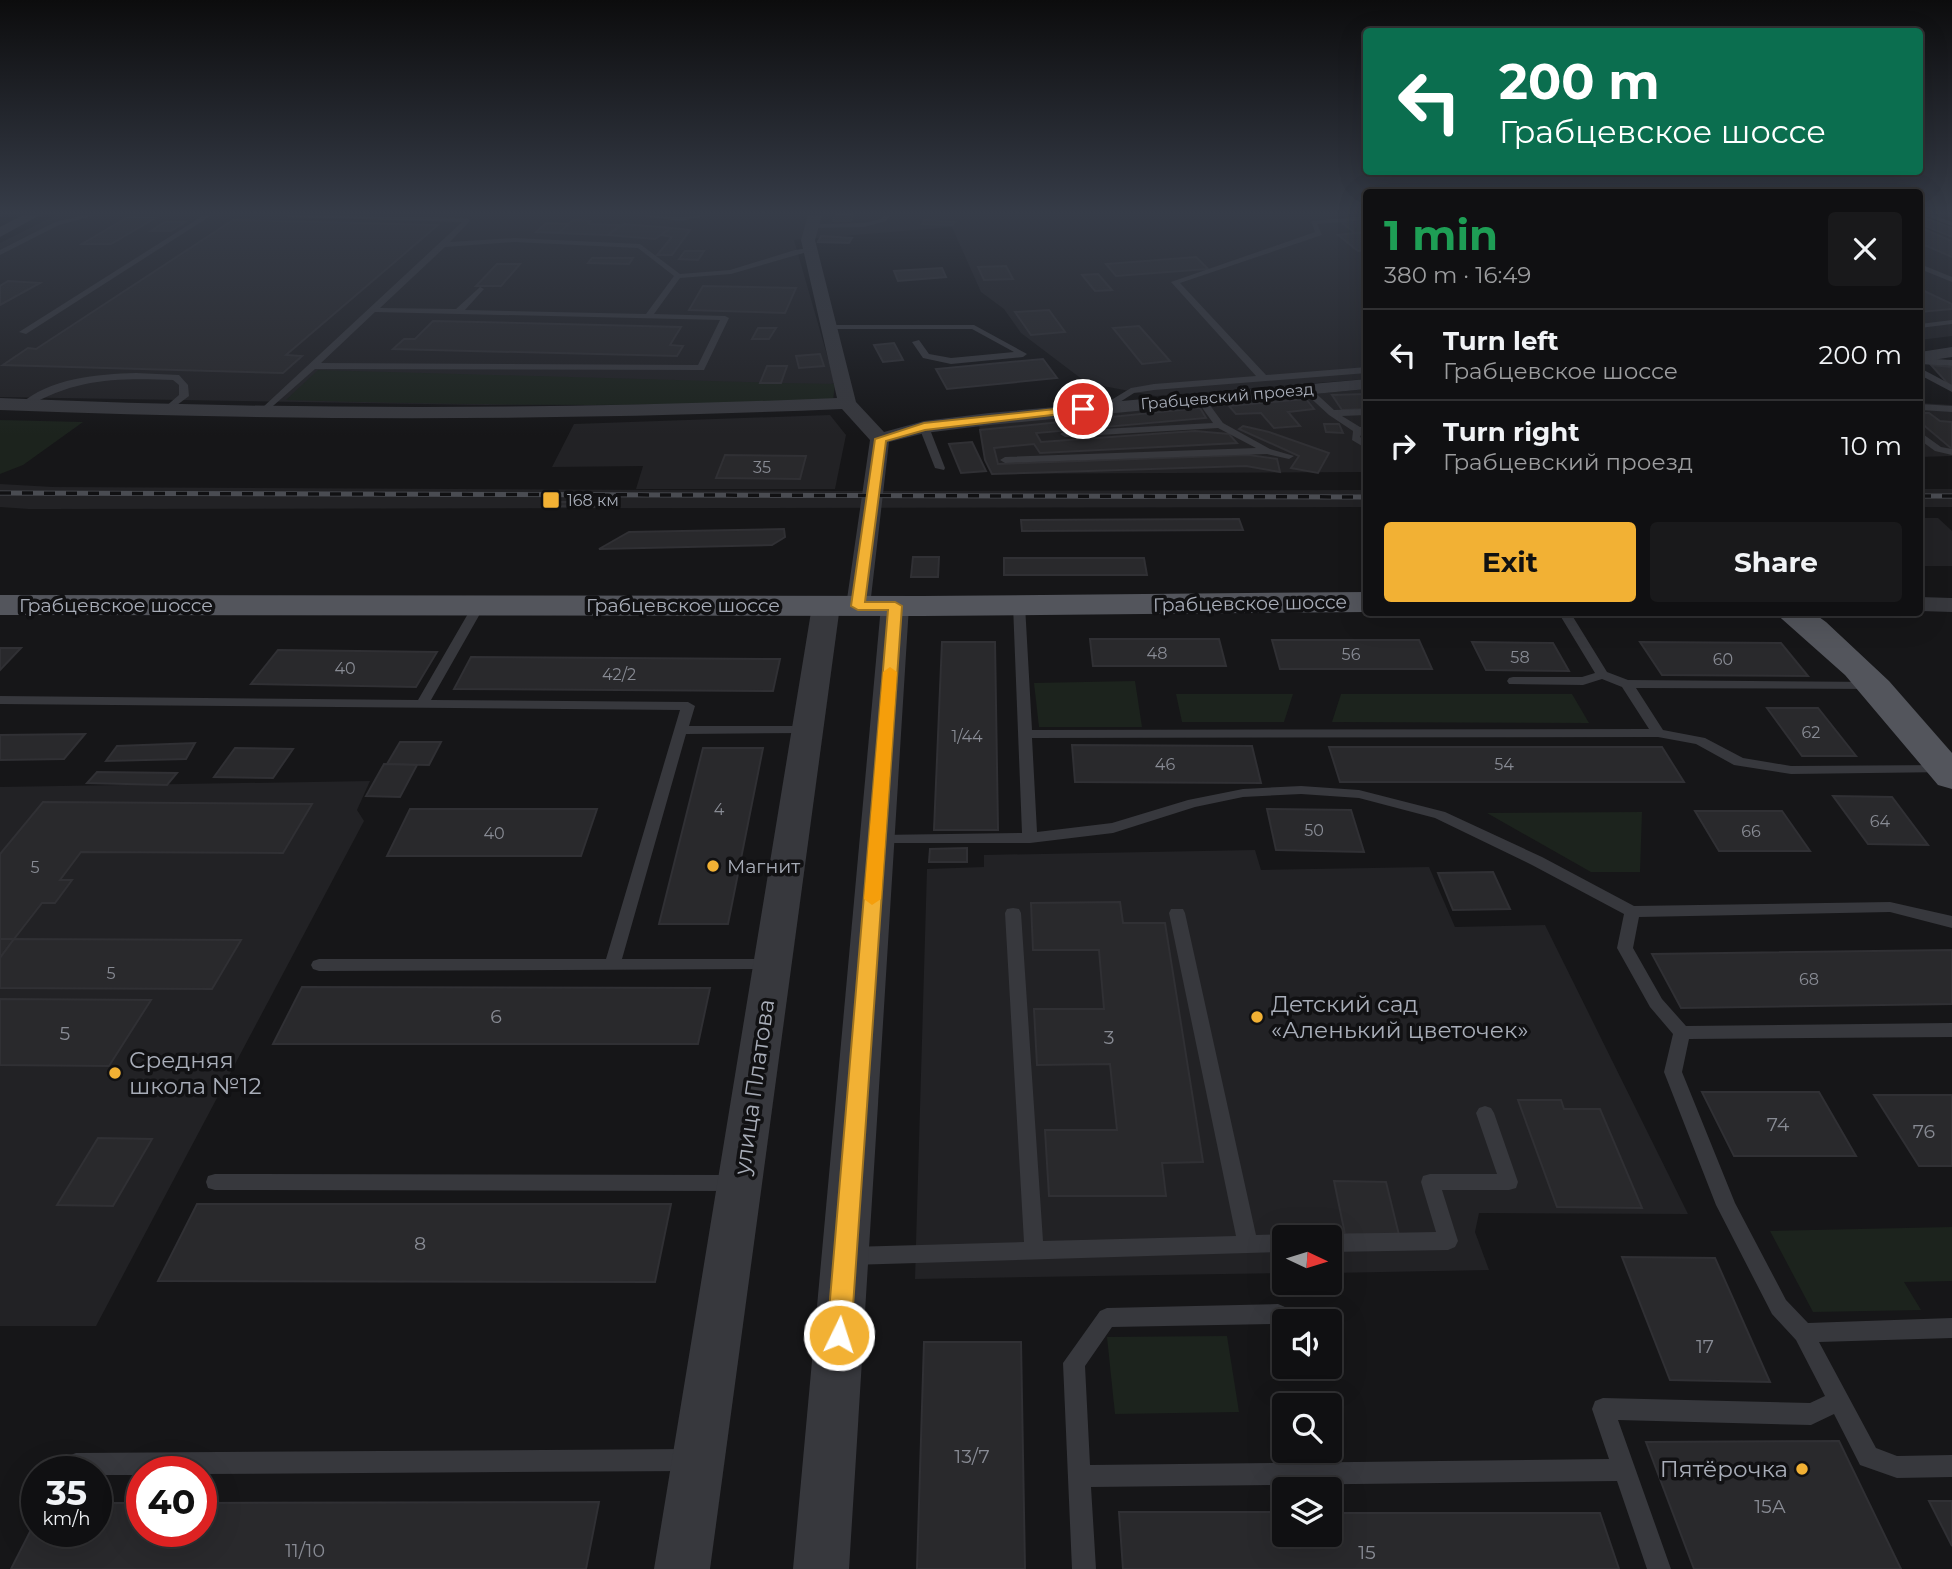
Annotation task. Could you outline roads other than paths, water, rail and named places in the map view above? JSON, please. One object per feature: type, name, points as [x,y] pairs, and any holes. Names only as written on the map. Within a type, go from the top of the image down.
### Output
[{"type":"main road","name":"Грабцевское шоссе","points":[[0,605],[860,606],[1363,602]]},
{"type":"main road","points":[[1796,616],[1820,632],[1850,659],[1948,773]]},
{"type":"street","points":[[819,288],[847,404],[880,439],[860,606],[877,840],[821,1569]]},
{"type":"street","points":[[1923,358],[1952,352]]},
{"type":"street","name":"Грабцевский проезд","points":[[880,439],[924,427],[1106,407],[1363,384]]},
{"type":"street","points":[[0,404],[477,414],[694,411],[847,404]]},
{"type":"street","points":[[1923,604],[1952,605]]},
{"type":"street","name":"улица Платова","points":[[682,1569],[807,729],[860,606]]},
{"type":"lane","points":[[23,332],[93,288]]},
{"type":"lane","points":[[265,410],[396,288]]},
{"type":"lane","points":[[648,316],[669,288]]},
{"type":"lane","points":[[1181,288],[1263,378]]},
{"type":"lane","points":[[458,312],[480,289]]},
{"type":"lane","points":[[313,366],[701,368],[725,318],[373,310]]},
{"type":"lane","points":[[1923,326],[1952,322]]},
{"type":"lane","points":[[829,327],[974,327],[1023,354],[951,361],[926,356],[916,342]]},
{"type":"lane","points":[[1923,359],[1952,363]]},
{"type":"lane","points":[[1106,407],[1131,391],[1154,387],[1363,370]]},
{"type":"lane","points":[[1923,373],[1952,389]]},
{"type":"lane","points":[[24,405],[64,384],[103,375],[176,377],[184,384],[184,396],[169,408]]},
{"type":"lane","points":[[1306,389],[1332,413],[1362,430],[1355,438],[1363,443]]},
{"type":"lane","points":[[1201,399],[1220,425],[1267,451]]},
{"type":"lane","points":[[1923,407],[1952,409]]},
{"type":"lane","points":[[1332,413],[1363,412]]},
{"type":"lane","points":[[1065,434],[1220,425]]},
{"type":"lane","points":[[924,427],[940,468]]},
{"type":"lane","points":[[1923,437],[1938,449],[1952,452]]},
{"type":"lane","points":[[1005,460],[1267,451],[1289,456]]},
{"type":"lane","points":[[423,703],[480,605]]},
{"type":"lane","points":[[1019,605],[1030,838]]},
{"type":"lane","points":[[1566,616],[1602,675]]},
{"type":"lane","points":[[1513,681],[1583,681],[1602,675],[1627,684],[1872,685]]},
{"type":"lane","points":[[1627,684],[1658,733]]},
{"type":"lane","points":[[0,699],[688,706],[612,965]]},
{"type":"lane","points":[[681,730],[807,729]]},
{"type":"lane","points":[[1025,734],[1658,733],[1700,741],[1739,762],[1791,770],[1948,773]]},
{"type":"lane","points":[[877,840],[1030,838],[1113,828],[1193,803],[1243,793],[1301,790],[1359,794],[1440,815],[1537,861],[1632,912],[1890,907],[1952,922]]},
{"type":"lane","points":[[1632,912],[1625,948],[1656,1003],[1682,1032],[1952,1030]]},
{"type":"lane","points":[[1013,913],[1034,1250]]},
{"type":"lane","points":[[1177,914],[1248,1244]]},
{"type":"lane","points":[[319,965],[772,965]]},
{"type":"lane","points":[[1682,1032],[1673,1072],[1721,1193],[1779,1307],[1803,1333],[1868,1457],[1897,1467],[1952,1466]]},
{"type":"lane","points":[[1342,1243],[1448,1241],[1430,1181],[1509,1182],[1485,1113]]},
{"type":"lane","points":[[215,1182],[739,1183]]},
{"type":"lane","points":[[845,1257],[1272,1243]]},
{"type":"lane","points":[[1084,1569],[1074,1363],[1107,1318],[1272,1314]]},
{"type":"lane","points":[[1803,1333],[1952,1328]]},
{"type":"lane","points":[[1659,1569],[1603,1409],[1811,1414],[1839,1401]]},
{"type":"lane","points":[[112,1464],[698,1460]]},
{"type":"lane","points":[[1079,1476],[1624,1470]]},
{"type":"railway","points":[[0,493],[1363,497]]},
{"type":"railway","points":[[1923,496],[1952,496]]},
{"type":"place","name":"168 км","points":[[551,500]]},
{"type":"place","name":"Магнит","points":[[713,866]]},
{"type":"place","name":"Детский сад «Аленький цветочек»","points":[[1257,1017]]},
{"type":"place","name":"Средняя школа №12","points":[[115,1073]]},
{"type":"place","name":"Пятёрочка","points":[[1802,1469]]}]
